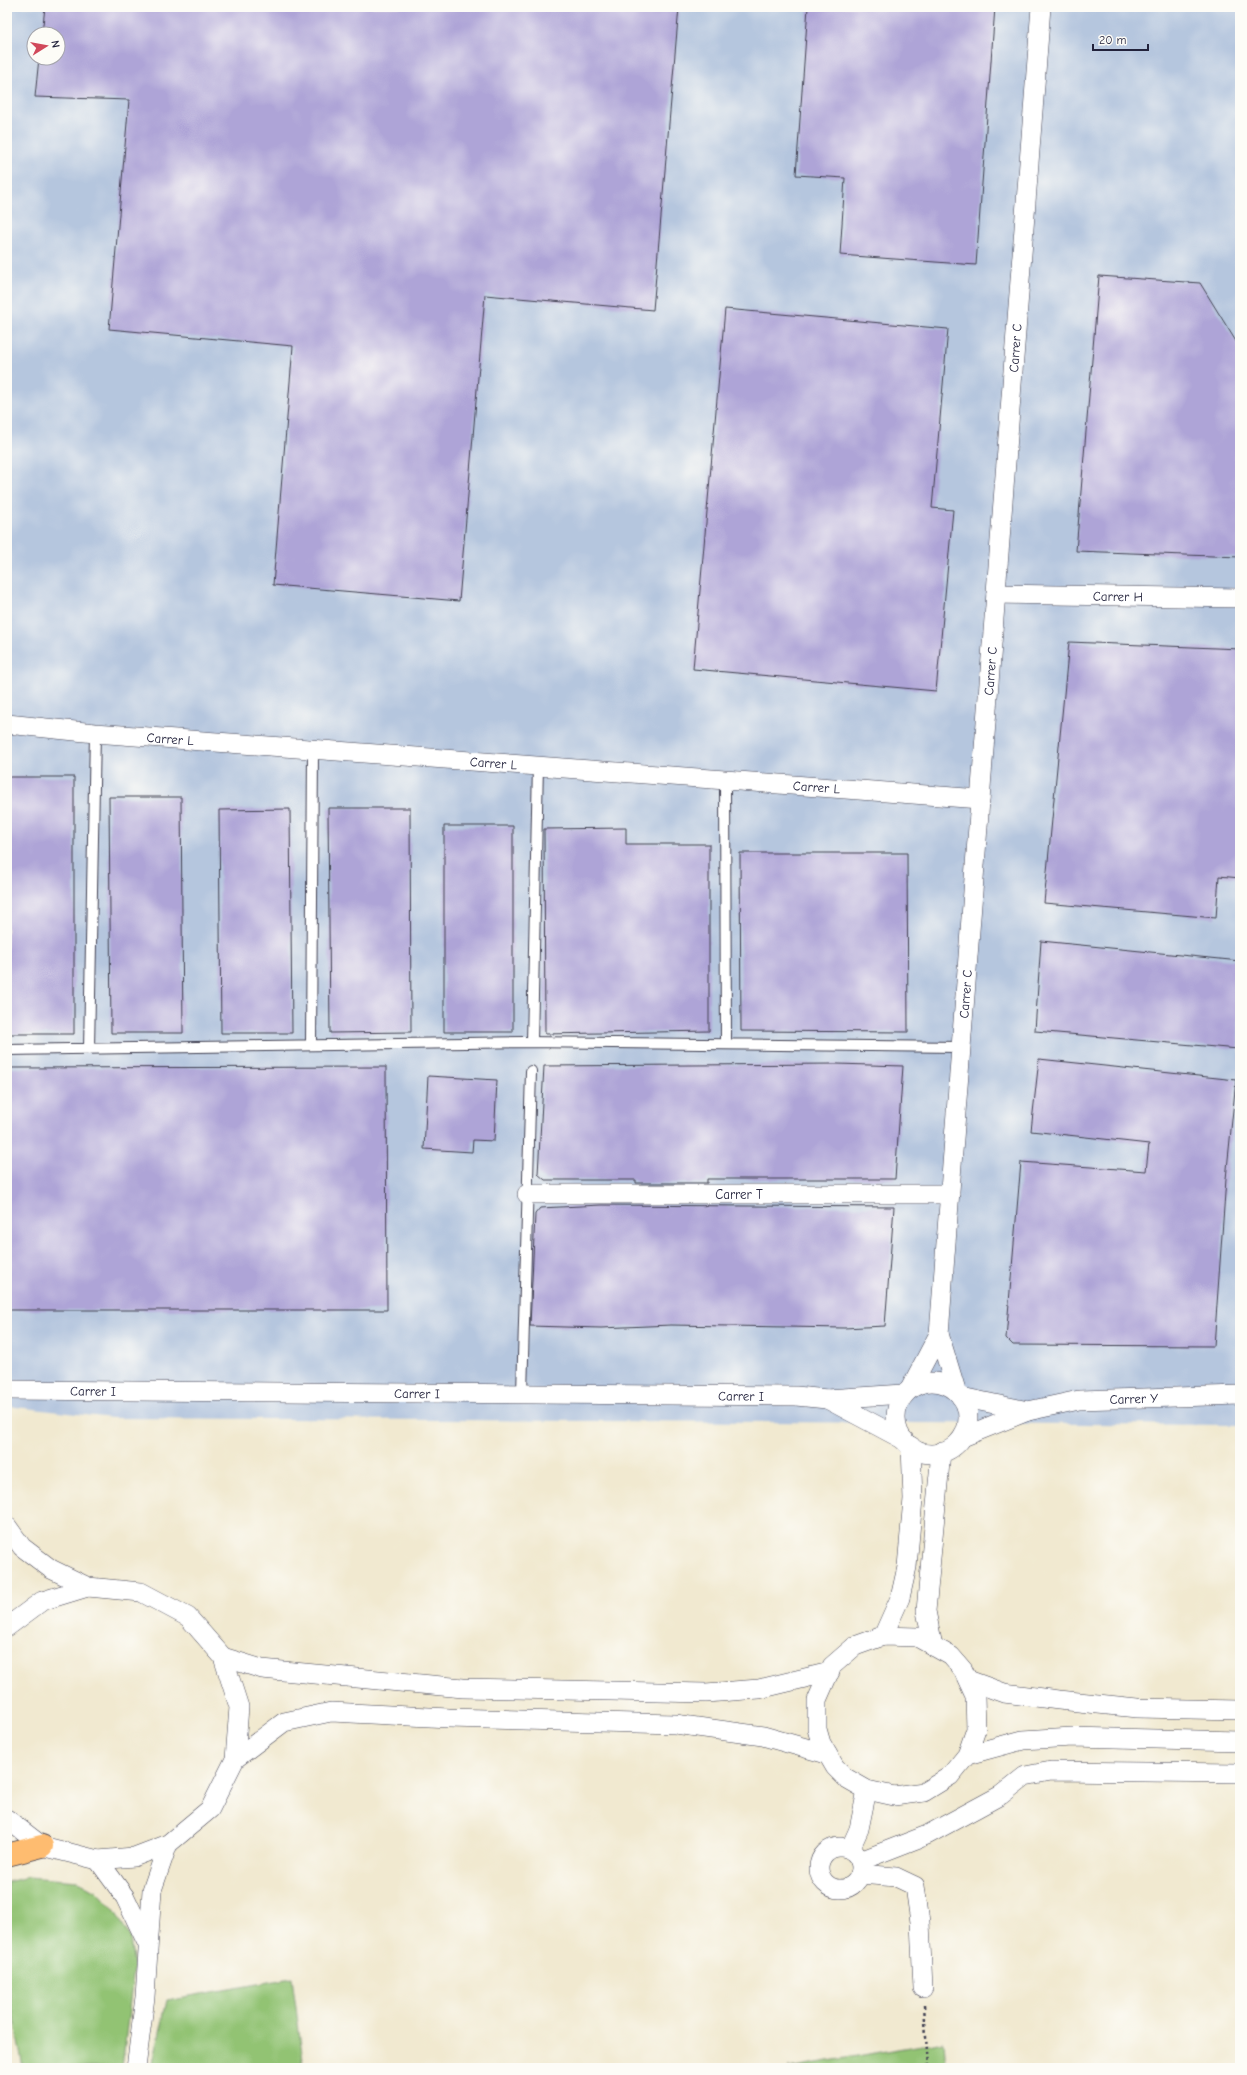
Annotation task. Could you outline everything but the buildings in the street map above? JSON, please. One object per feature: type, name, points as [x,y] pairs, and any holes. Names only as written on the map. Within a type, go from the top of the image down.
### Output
[{"type":"highway","points":[[7,1855],[42,1846]]},
{"type":"street","name":"Carrer C","points":[[959,1393],[939,1334],[1041,7]]},
{"type":"street","name":"Carrer H","points":[[996,594],[1240,598]]},
{"type":"street","name":"Carrer L","points":[[7,724],[95,733],[980,799]]},
{"type":"street","name":"Carrer T","points":[[527,1194],[950,1194]]},
{"type":"street","name":"Carrer C","points":[[907,1392],[939,1334]]},
{"type":"street","points":[[884,1636],[900,1598],[907,1567],[913,1499],[907,1443],[898,1429],[896,1420],[897,1408],[907,1392],[921,1383],[942,1383],[959,1393],[967,1408],[967,1426],[963,1437],[950,1449],[929,1454],[907,1443]]},
{"type":"street","name":"Carrer I","points":[[7,1390],[796,1396],[827,1399],[907,1392]]},
{"type":"street","name":"Carrer Y","points":[[959,1393],[1028,1411]]},
{"type":"street","name":"Carrer Y","points":[[963,1437],[1028,1411],[1079,1400],[1240,1395]]},
{"type":"street","name":"Carrer I","points":[[827,1399],[907,1443]]},
{"type":"street","points":[[933,1646],[926,1611],[941,1452]]},
{"type":"street","points":[[7,1526],[22,1547],[50,1569],[88,1587],[141,1592],[188,1617],[222,1657],[239,1707],[235,1759],[210,1809],[168,1844],[134,1857],[98,1860],[42,1846],[7,1819]]},
{"type":"street","points":[[7,1627],[42,1601],[88,1587]]},
{"type":"street","points":[[884,1636],[917,1637],[933,1646],[951,1656],[963,1670],[975,1696],[976,1729],[967,1755],[950,1776],[924,1792],[894,1796],[867,1790],[846,1778],[835,1767],[821,1743],[817,1729],[817,1700],[832,1666],[855,1646],[884,1636]]},
{"type":"street","points":[[222,1657],[262,1669],[470,1688],[706,1693],[759,1689],[830,1672]]},
{"type":"street","points":[[968,1680],[1004,1693],[1059,1700],[1137,1708],[1240,1710]]},
{"type":"street","points":[[235,1759],[284,1722],[331,1712],[449,1718],[675,1724],[763,1736],[827,1754]]},
{"type":"street","points":[[967,1755],[1023,1740],[1072,1737],[1240,1741]]},
{"type":"street","points":[[857,1861],[927,1835],[1001,1795],[1025,1776],[1051,1771],[1240,1773]]},
{"type":"street","points":[[857,1861],[859,1829],[867,1790]]},
{"type":"street","points":[[136,2068],[145,1997],[147,1944],[152,1890],[168,1844]]},
{"type":"street","points":[[98,1860],[125,1897],[147,1944]]},
{"type":"street","points":[[857,1861],[915,1886],[920,1922],[923,1988]]},
{"type":"lane","points":[[89,1049],[95,733]]},
{"type":"lane","points":[[311,1045],[313,749]]},
{"type":"lane","points":[[532,1042],[538,765]]},
{"type":"lane","points":[[725,779],[726,1044]]},
{"type":"lane","points":[[7,1050],[532,1042],[961,1047]]},
{"type":"lane","points":[[522,1394],[531,1071]]},
{"type":"path","points":[[923,1988],[928,2068]]},
{"type":"shaded area","points":[[7,7],[1240,7],[1240,1425],[112,1418],[7,1406]]},
{"type":"green space","points":[[28,1877],[78,1881],[96,1891],[114,1910],[130,1937],[134,1968],[122,2068],[23,2068],[7,1981],[7,1882]]},
{"type":"green space","points":[[292,1978],[304,2068],[152,2068],[167,2000]]},
{"type":"green space","points":[[944,2041],[946,2068],[788,2068]]}]
